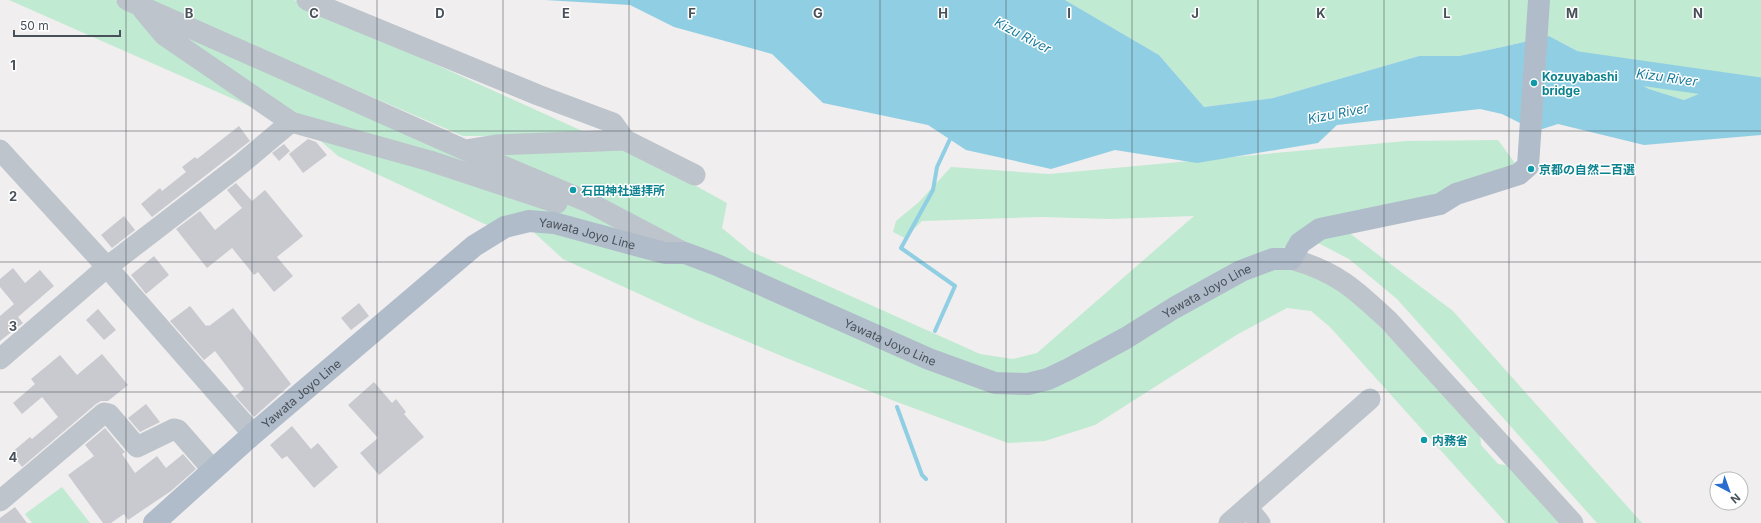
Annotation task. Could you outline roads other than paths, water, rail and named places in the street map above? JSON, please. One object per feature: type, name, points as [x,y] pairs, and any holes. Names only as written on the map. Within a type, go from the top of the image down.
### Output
[{"type":"main road","points":[[1291,259],[1300,243],[1320,229],[1440,204],[1456,194],[1519,174],[1528,166],[1539,0]]},
{"type":"main road","name":"Yawata Joyo Line","points":[[154,523],[253,434],[474,246],[505,227],[529,221],[554,223],[665,253],[686,253],[717,265],[929,359],[995,384],[1028,384],[1048,379],[1126,338],[1186,301],[1241,271],[1273,259],[1291,259]]},
{"type":"street","points":[[307,0],[531,92],[613,123],[625,140]]},
{"type":"street","points":[[133,3],[164,35],[291,122],[430,161],[561,204],[588,202]]},
{"type":"street","points":[[133,3],[465,150],[588,202],[686,253]]},
{"type":"street","points":[[0,359],[107,267],[241,164],[291,122]]},
{"type":"street","points":[[465,150],[496,145],[625,140],[695,174]]},
{"type":"street","points":[[0,150],[107,267],[253,434]]},
{"type":"street","points":[[1291,259],[1312,265],[1332,274],[1357,291],[1389,321],[1573,523]]},
{"type":"street","points":[[1229,523],[1370,399]]},
{"type":"street","points":[[0,501],[104,413],[109,414],[137,447],[174,429],[178,430],[213,470]]},
{"type":"street","points":[[1247,507],[1260,523]]},
{"type":"water","points":[[545,0],[1065,0],[1159,55],[1204,107],[1273,98],[1419,56],[1459,56],[1549,36],[1649,89],[1684,100],[1728,82],[1761,82],[1761,135],[1644,145],[1558,124],[1536,131],[1502,114],[1480,109],[1337,125],[1318,143],[1197,163],[1115,150],[1051,169],[966,150],[928,125],[823,103],[772,54],[674,27],[630,5]]},
{"type":"waterway","name":"Kizu River","points":[[1577,64],[1761,90]]},
{"type":"waterway","points":[[935,331],[955,286],[901,248],[933,190],[937,167],[950,139]]},
{"type":"waterway","points":[[897,407],[922,475],[926,479]]},
{"type":"place","name":"Kozuyabashi bridge","points":[[1534,83]]},
{"type":"place","name":"京都の自然二百選","points":[[1531,169]]},
{"type":"place","name":"石田神社遥拝所","points":[[573,190]]},
{"type":"place","name":"内務省","points":[[1424,440]]}]
